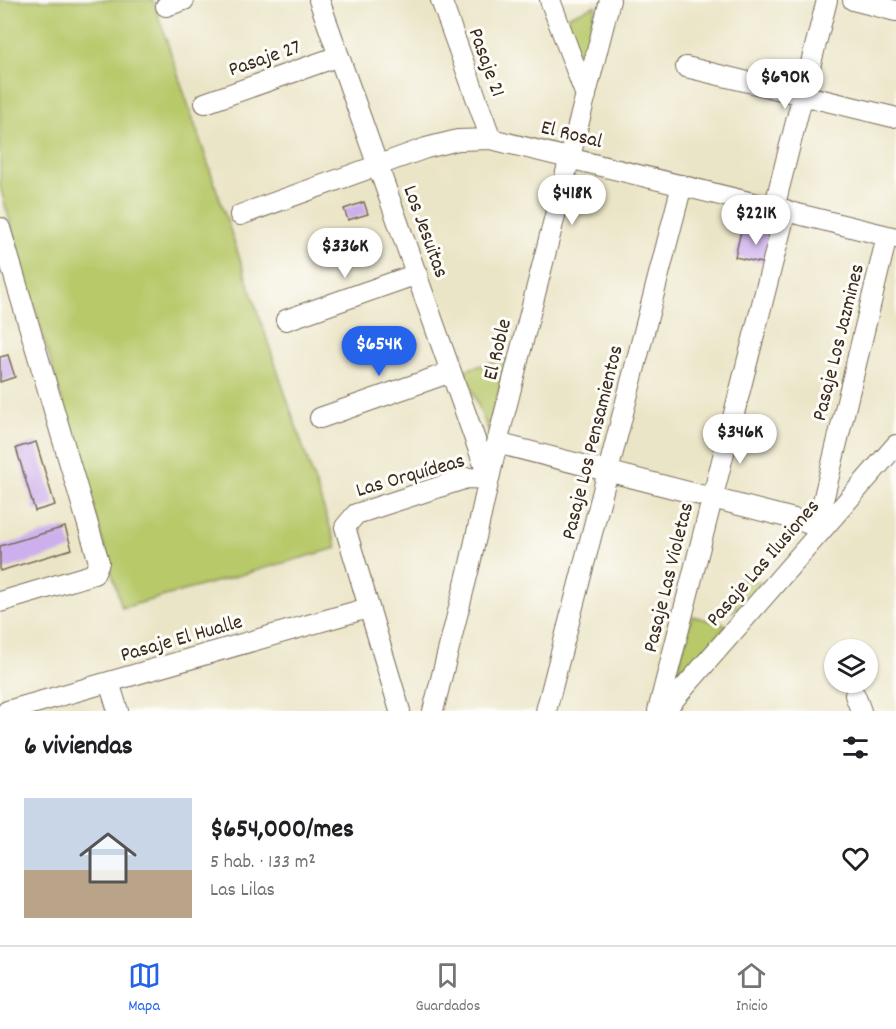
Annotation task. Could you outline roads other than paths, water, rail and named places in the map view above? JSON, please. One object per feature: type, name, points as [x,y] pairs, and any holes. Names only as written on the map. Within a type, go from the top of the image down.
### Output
[{"type":"street","name":"Los Jesuitas","points":[[319,0],[489,479]]},
{"type":"street","name":"Pasaje 21","points":[[441,0],[491,140]]},
{"type":"street","points":[[550,0],[586,96]]},
{"type":"street","name":"El Roble","points":[[433,711],[497,443],[610,0]]},
{"type":"street","name":"Pasaje Las Violetas","points":[[658,711],[712,498],[780,209],[803,95],[827,0]]},
{"type":"street","points":[[853,0],[896,11]]},
{"type":"street","name":"Pasaje 27","points":[[205,103],[339,57]]},
{"type":"street","points":[[686,67],[893,117]]},
{"type":"street","name":"El Rosal","points":[[240,215],[442,143],[491,140],[570,157],[892,237]]},
{"type":"street","name":"Pasaje Los Pensamientos","points":[[546,711],[682,185]]},
{"type":"street","points":[[0,228],[99,562],[94,574],[0,602]]},
{"type":"street","name":"Pasaje Los Jazmines","points":[[822,530],[822,505],[892,237]]},
{"type":"street","points":[[286,320],[417,274]]},
{"type":"street","points":[[320,418],[451,372]]},
{"type":"street","points":[[497,443],[802,521],[822,530]]},
{"type":"street","name":"Pasaje Las Ilusiones","points":[[664,711],[896,445]]},
{"type":"street","name":"Las Orquídeas","points":[[368,608],[345,527],[356,514],[467,478],[489,479]]},
{"type":"street","points":[[368,608],[400,711]]},
{"type":"street","name":"Pasaje El Hualle","points":[[7,711],[368,608]]},
{"type":"street","points":[[109,682],[118,711]]}]
